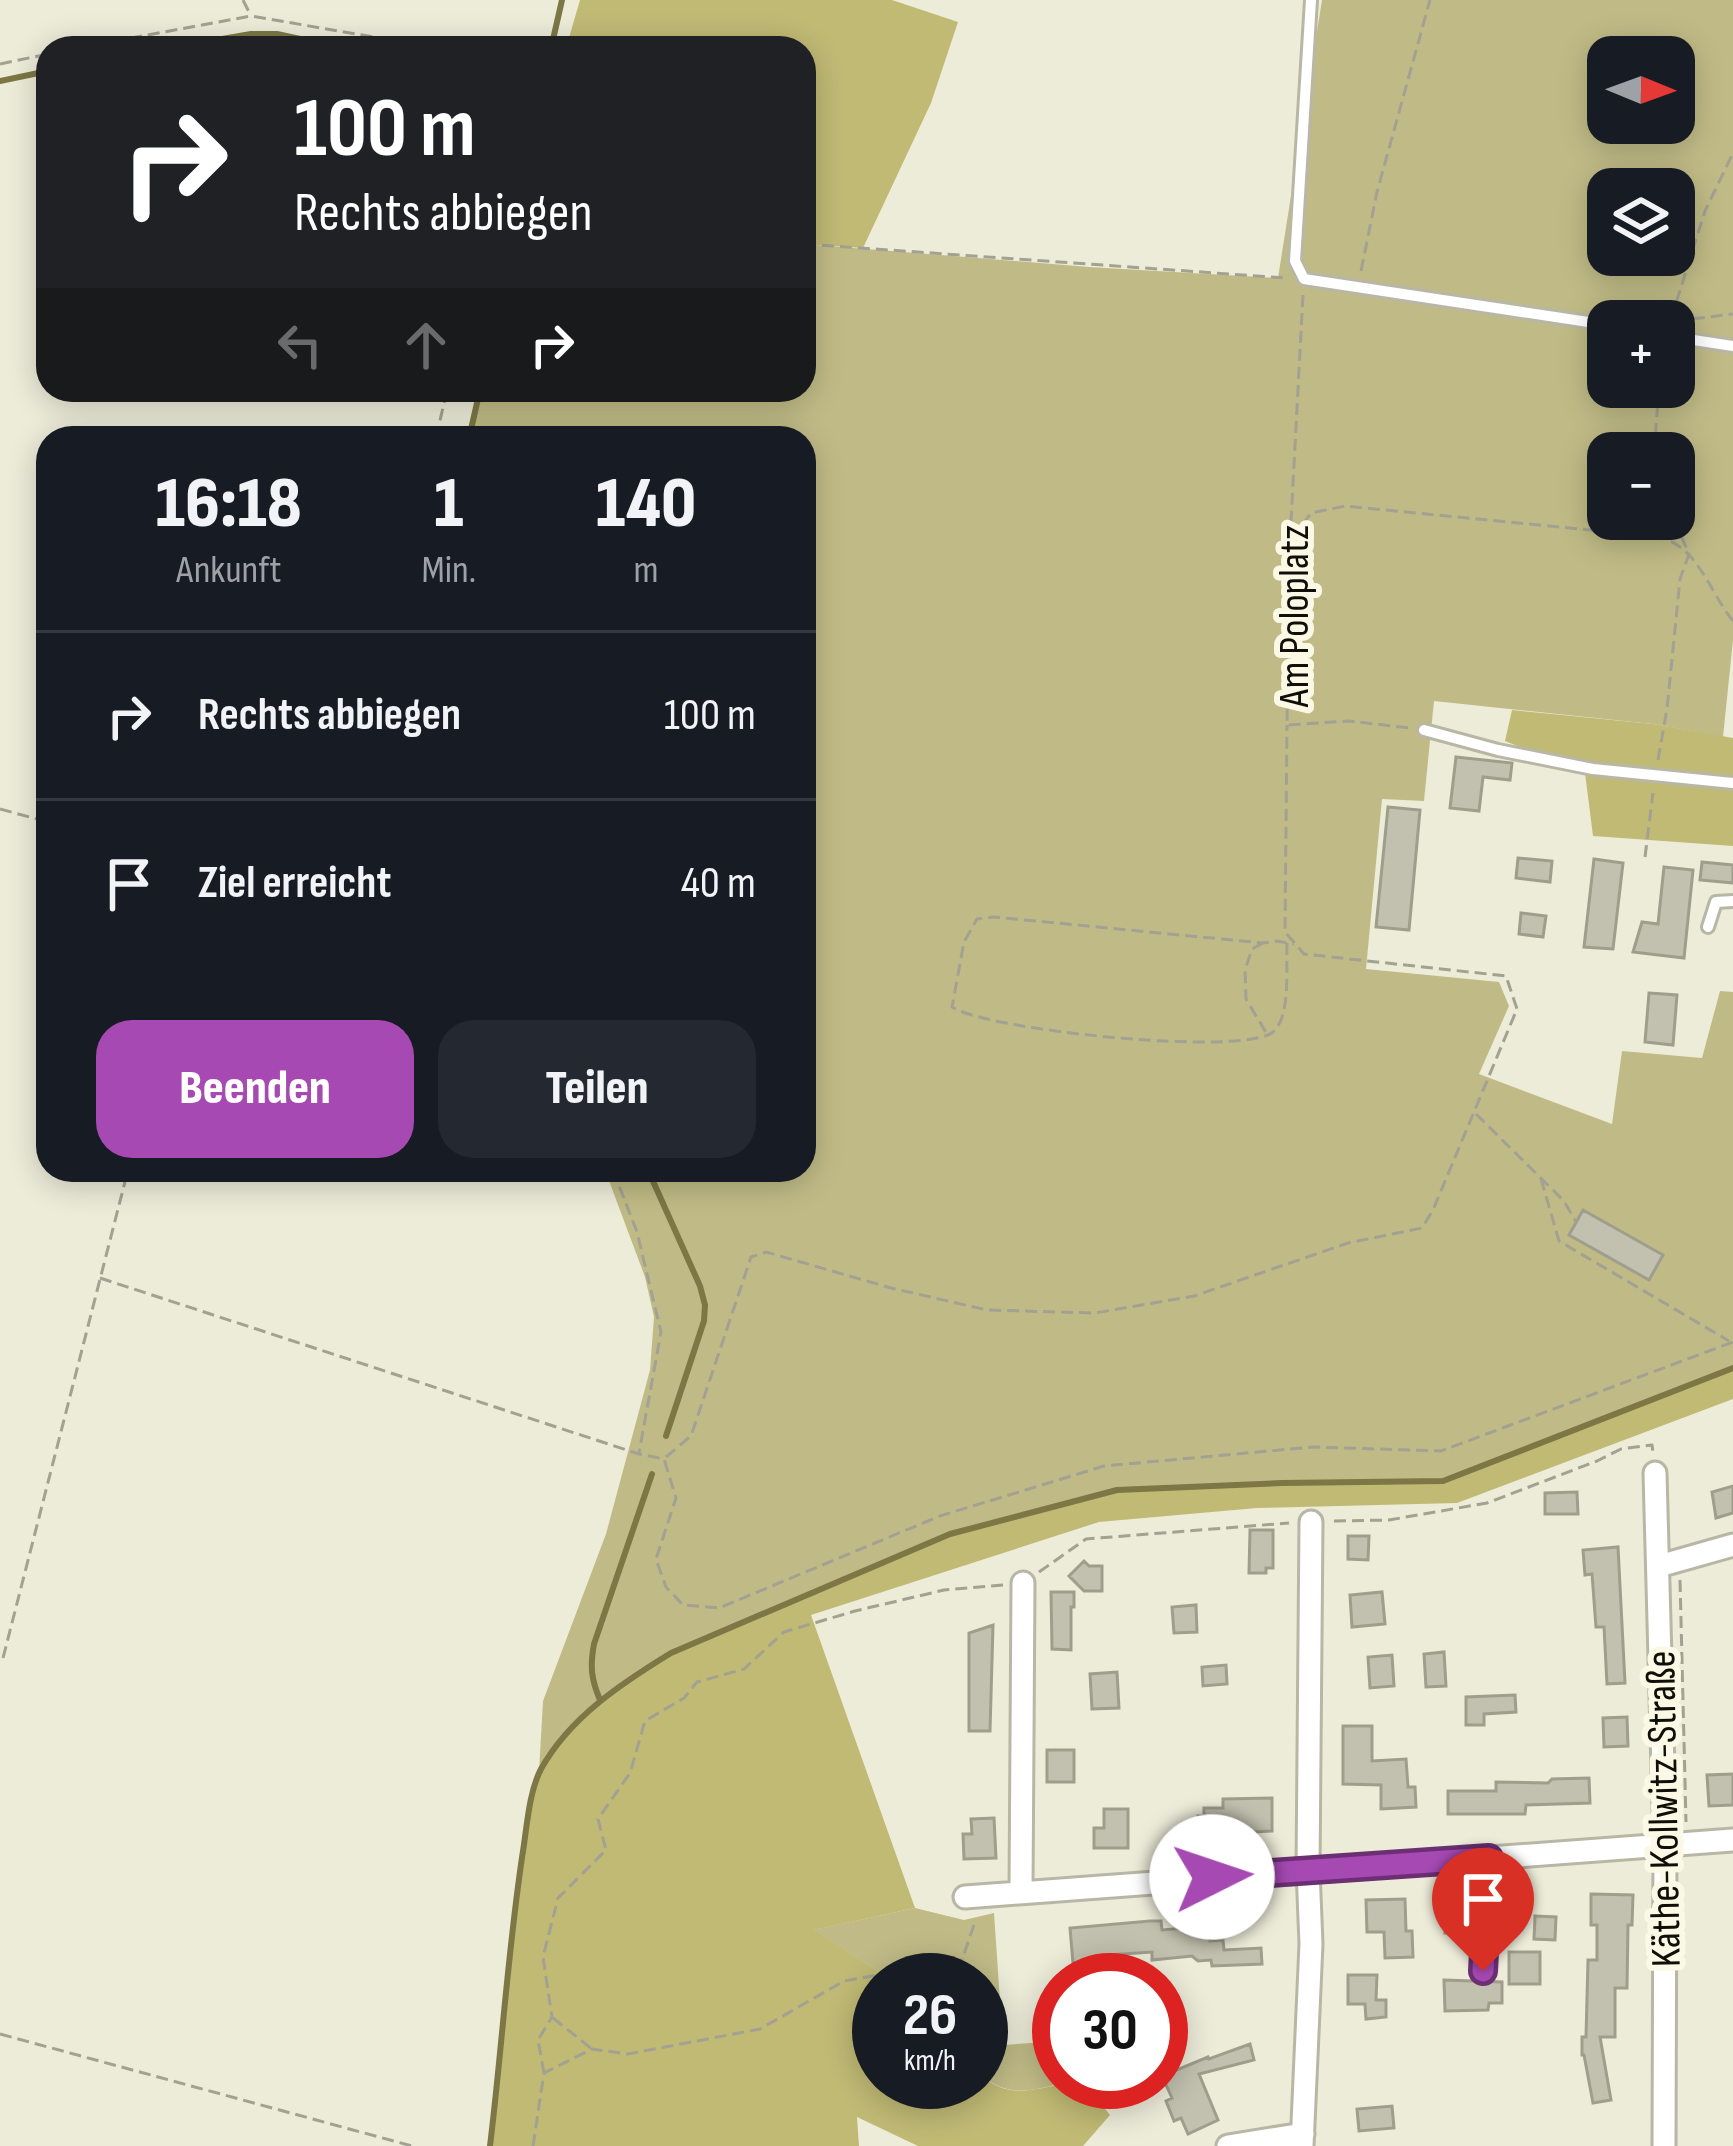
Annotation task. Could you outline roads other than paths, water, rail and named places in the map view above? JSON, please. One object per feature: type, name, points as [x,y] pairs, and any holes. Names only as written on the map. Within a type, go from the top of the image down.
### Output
[{"type":"street","name":"Käthe-Kollwitz-Straße","points":[[1655,1473],[1665,1845],[1664,2146]]},
{"type":"street","points":[[1228,2146],[1303,2140],[1311,1944],[1311,1522]]},
{"type":"street","points":[[1659,1566],[1733,1545]]},
{"type":"street","points":[[1021,1892],[1023,1583]]},
{"type":"street","points":[[975,1896],[1733,1840]]},
{"type":"lane","points":[[1311,0],[1295,261],[1304,279],[1587,322]]},
{"type":"lane","points":[[1695,340],[1733,346]]},
{"type":"lane","points":[[1424,730],[1593,769],[1733,783]]},
{"type":"lane","points":[[1708,927],[1715,902],[1733,901]]},
{"type":"lane","points":[[1483,1971],[1489,1858]]},
{"type":"waterway","points":[[554,36],[562,0]]},
{"type":"waterway","points":[[239,36],[286,36]]},
{"type":"waterway","points":[[0,81],[36,74]]},
{"type":"waterway","points":[[472,426],[477,402]]},
{"type":"waterway","points":[[653,1182],[705,1305],[704,1321],[666,1436]]},
{"type":"waterway","points":[[490,2146],[518,1888],[537,1778],[553,1750],[582,1717],[653,1664],[950,1534],[1117,1490],[1443,1481],[1733,1368]]},
{"type":"waterway","points":[[600,1700],[592,1672],[594,1644],[652,1474]]}]
